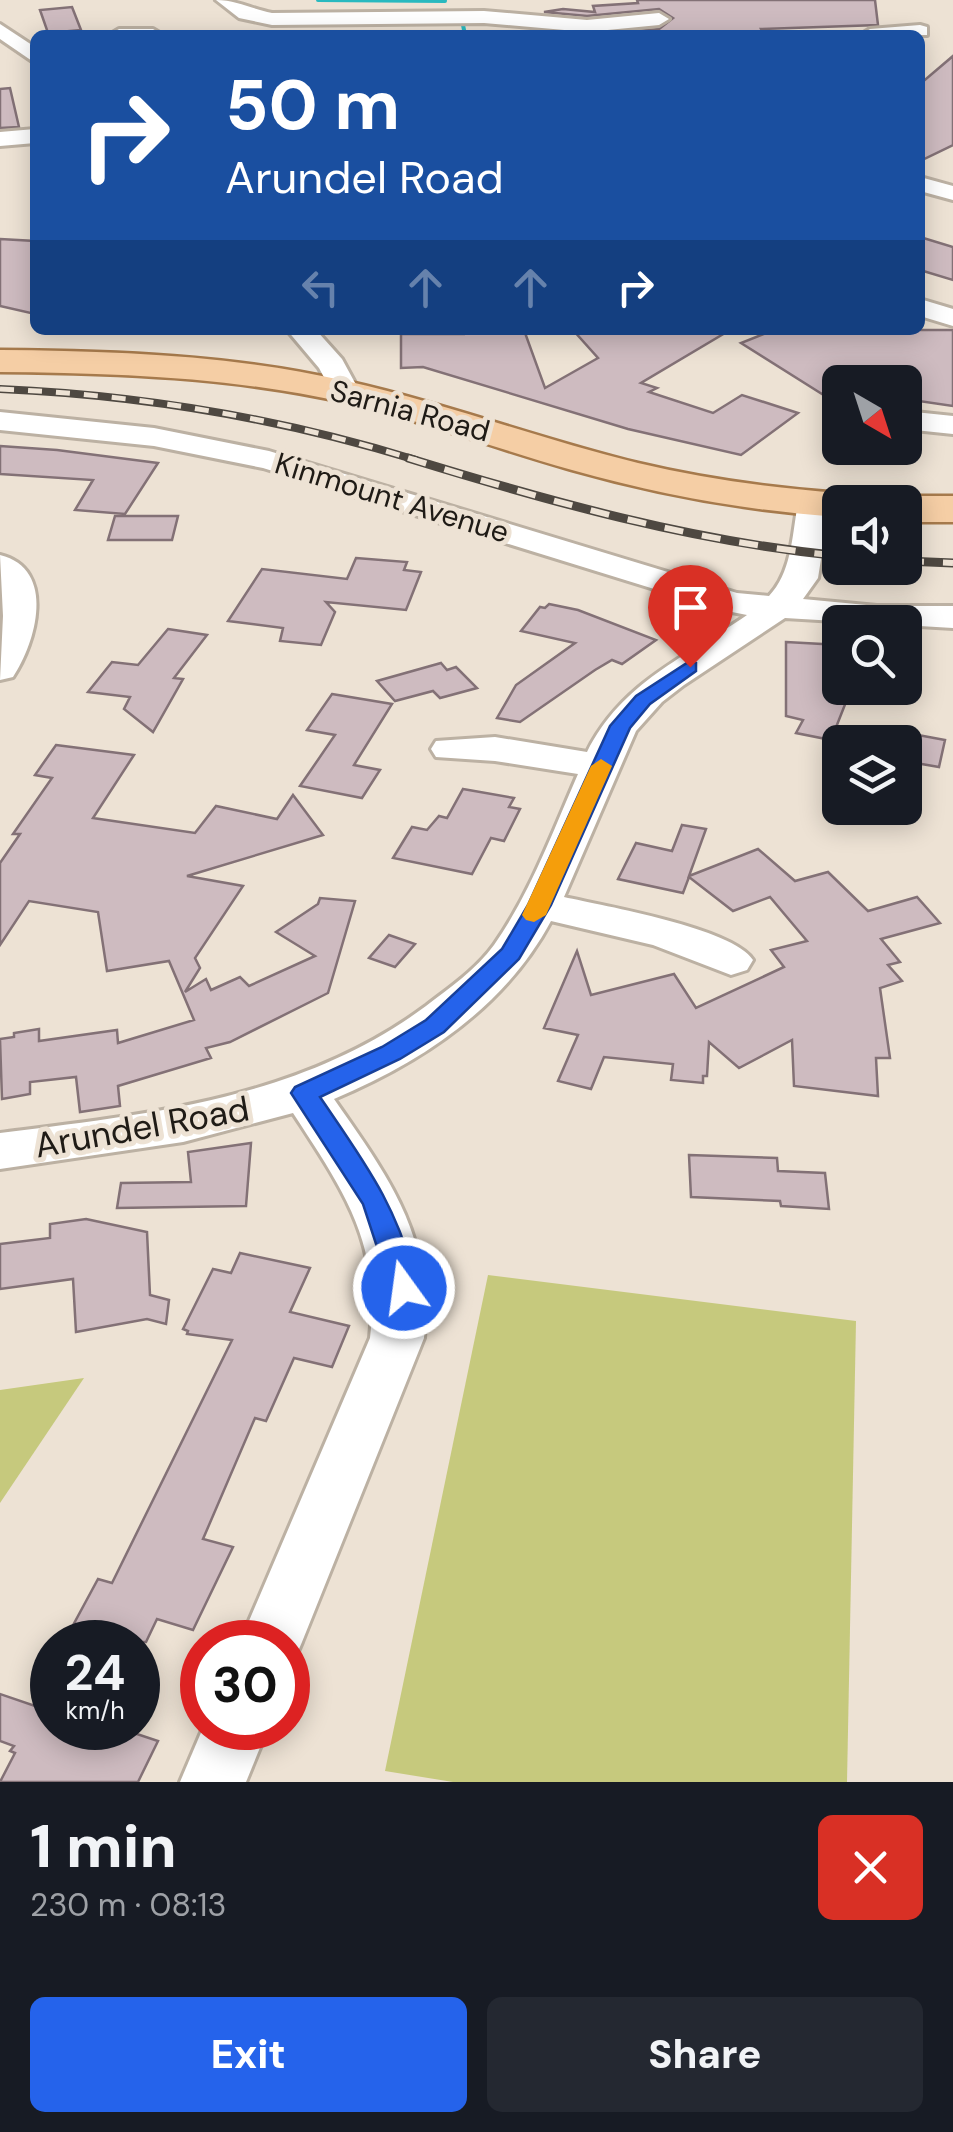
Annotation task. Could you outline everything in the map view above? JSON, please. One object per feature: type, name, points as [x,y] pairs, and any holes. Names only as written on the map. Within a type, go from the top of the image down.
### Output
[{"type":"main road","name":"Sarnia Road","points":[[0,361],[90,361],[193,368],[345,392],[669,483],[822,503]]},
{"type":"main road","points":[[922,509],[953,509]]},
{"type":"street","points":[[225,0],[246,14],[272,20],[484,17],[587,26],[659,20]]},
{"type":"street","points":[[0,138],[30,136]]},
{"type":"street","points":[[925,185],[953,193]]},
{"type":"street","points":[[925,309],[953,318]]},
{"type":"street","points":[[305,335],[332,365],[345,392]]},
{"type":"street","name":"Kinmount Avenue","points":[[0,421],[154,437],[269,460],[679,588],[776,610],[876,617],[953,617]]},
{"type":"street","points":[[922,422],[953,425]]},
{"type":"street","name":"Arundel Road","points":[[0,1151],[168,1128],[246,1112],[304,1093],[391,1053],[435,1026],[511,954],[540,905],[620,726],[643,700],[776,610],[801,578],[822,518]]},
{"type":"street","points":[[0,566],[12,577],[22,596],[20,625],[0,669]]},
{"type":"street","points":[[450,749],[495,749],[601,766]]},
{"type":"street","points":[[540,905],[665,934],[731,960]]},
{"type":"street","points":[[280,1620],[398,1338],[404,1288],[392,1239],[376,1201],[304,1093]]},
{"type":"street","points":[[214,1782],[227,1750]]},
{"type":"green space","points":[[488,1275],[856,1321],[847,1782],[453,1782],[385,1771]]},
{"type":"green space","points":[[84,1378],[0,1503],[0,1390]]},
{"type":"building","points":[[637,0],[875,0],[878,25],[648,30],[659,29],[673,18],[659,9],[587,16],[544,12],[595,12],[593,6],[638,3]]},
{"type":"building","points":[[72,7],[81,30],[47,30],[40,10]]},
{"type":"building","points":[[953,56],[953,145],[925,159],[925,80]]},
{"type":"building","points":[[10,88],[19,127],[0,128],[0,89]]},
{"type":"building","points":[[0,239],[30,241],[30,313],[0,306]]},
{"type":"building","points":[[925,239],[953,247],[953,280],[925,272]]},
{"type":"building","points":[[925,330],[953,330],[953,406],[922,401],[922,365],[822,365],[822,394],[741,343],[761,335],[925,335]]},
{"type":"building","points":[[401,335],[526,335],[545,388],[598,358],[577,335],[722,335],[641,383],[657,388],[649,392],[713,413],[742,395],[798,413],[741,455],[628,429],[423,367],[401,368]]},
{"type":"building","points":[[0,446],[158,463],[125,514],[75,510],[93,480],[0,474]]},
{"type":"building","points":[[115,516],[178,516],[172,540],[108,540]]},
{"type":"building","points":[[356,558],[407,562],[404,570],[421,572],[406,610],[326,602],[335,612],[321,645],[280,641],[283,628],[228,621],[262,569],[347,579]]},
{"type":"building","points":[[549,604],[578,610],[656,640],[622,664],[612,660],[595,670],[520,722],[497,718],[516,685],[575,643],[521,631],[540,607]]},
{"type":"building","points":[[168,629],[207,635],[174,678],[183,679],[153,732],[124,709],[130,697],[88,692],[112,662],[138,665]]},
{"type":"building","points":[[786,642],[822,644],[822,705],[845,705],[837,725],[822,725],[822,738],[796,733],[803,720],[786,716]]},
{"type":"building","points":[[441,663],[447,670],[456,667],[477,688],[440,698],[433,691],[395,701],[377,681]]},
{"type":"building","points":[[332,694],[392,704],[354,765],[380,770],[362,798],[300,786],[335,735],[307,730]]},
{"type":"building","points":[[922,736],[945,740],[939,767],[922,764]]},
{"type":"building","points":[[56,745],[134,755],[93,818],[195,833],[216,806],[277,819],[293,795],[323,835],[187,876],[243,886],[195,958],[200,968],[185,992],[206,979],[211,990],[240,977],[249,986],[315,956],[276,932],[318,904],[320,898],[355,901],[328,993],[230,1042],[206,1048],[211,1058],[118,1086],[120,1106],[80,1112],[76,1077],[30,1082],[30,1094],[2,1099],[0,1039],[14,1037],[14,1033],[39,1029],[39,1041],[117,1030],[118,1043],[194,1020],[169,961],[107,971],[98,912],[29,901],[0,945],[0,863],[20,834],[13,834],[52,778],[35,775]]},
{"type":"building","points":[[463,789],[514,798],[509,807],[520,809],[504,841],[491,838],[472,874],[393,858],[412,827],[427,830],[439,816],[447,818]]},
{"type":"building","points":[[682,825],[706,829],[689,876],[758,849],[795,881],[828,872],[868,911],[917,897],[940,923],[881,939],[900,962],[888,965],[902,981],[880,988],[890,1058],[876,1058],[878,1096],[794,1086],[792,1040],[739,1068],[709,1042],[703,1083],[671,1080],[673,1064],[604,1057],[591,1089],[558,1081],[578,1035],[544,1028],[577,951],[591,995],[674,974],[696,1008],[784,967],[771,950],[807,941],[770,897],[733,911],[689,877],[683,893],[618,879],[636,843],[672,851]]},
{"type":"building","points":[[389,935],[415,944],[395,967],[369,958]]},
{"type":"building","points":[[251,1143],[246,1206],[117,1208],[121,1183],[191,1182],[188,1152]]},
{"type":"building","points":[[689,1155],[777,1158],[778,1171],[825,1173],[829,1209],[781,1206],[780,1201],[691,1197]]},
{"type":"building","points":[[86,1219],[147,1232],[150,1295],[169,1300],[166,1324],[147,1319],[76,1332],[73,1279],[0,1289],[0,1244],[50,1238],[50,1224]]},
{"type":"building","points":[[240,1253],[310,1268],[290,1312],[349,1326],[332,1367],[294,1358],[266,1421],[255,1418],[203,1539],[233,1547],[198,1620],[180,1620],[180,1626],[157,1619],[76,1620],[98,1579],[112,1583],[232,1340],[187,1334],[183,1329],[213,1269],[231,1273]]},
{"type":"building","points":[[0,1694],[30,1704],[30,1750],[154,1750],[138,1782],[0,1782],[15,1753],[10,1751],[14,1746],[0,1741]]},
{"type":"waterway","points":[[318,0],[445,1]]},
{"type":"waterway","points":[[462,20],[464,30]]},
{"type":"railway","points":[[0,389],[106,397],[210,411],[313,432],[416,460]]},
{"type":"railway","points":[[408,458],[622,518],[730,541],[822,554]]},
{"type":"railway","points":[[922,562],[953,563]]},
{"type":"slow traffic","points":[[534,915],[601,766]]},
{"type":"route","points":[[404,1288],[392,1239],[376,1201],[304,1093],[391,1053],[435,1026],[511,954],[540,905],[620,726],[643,700],[690,667]]}]
